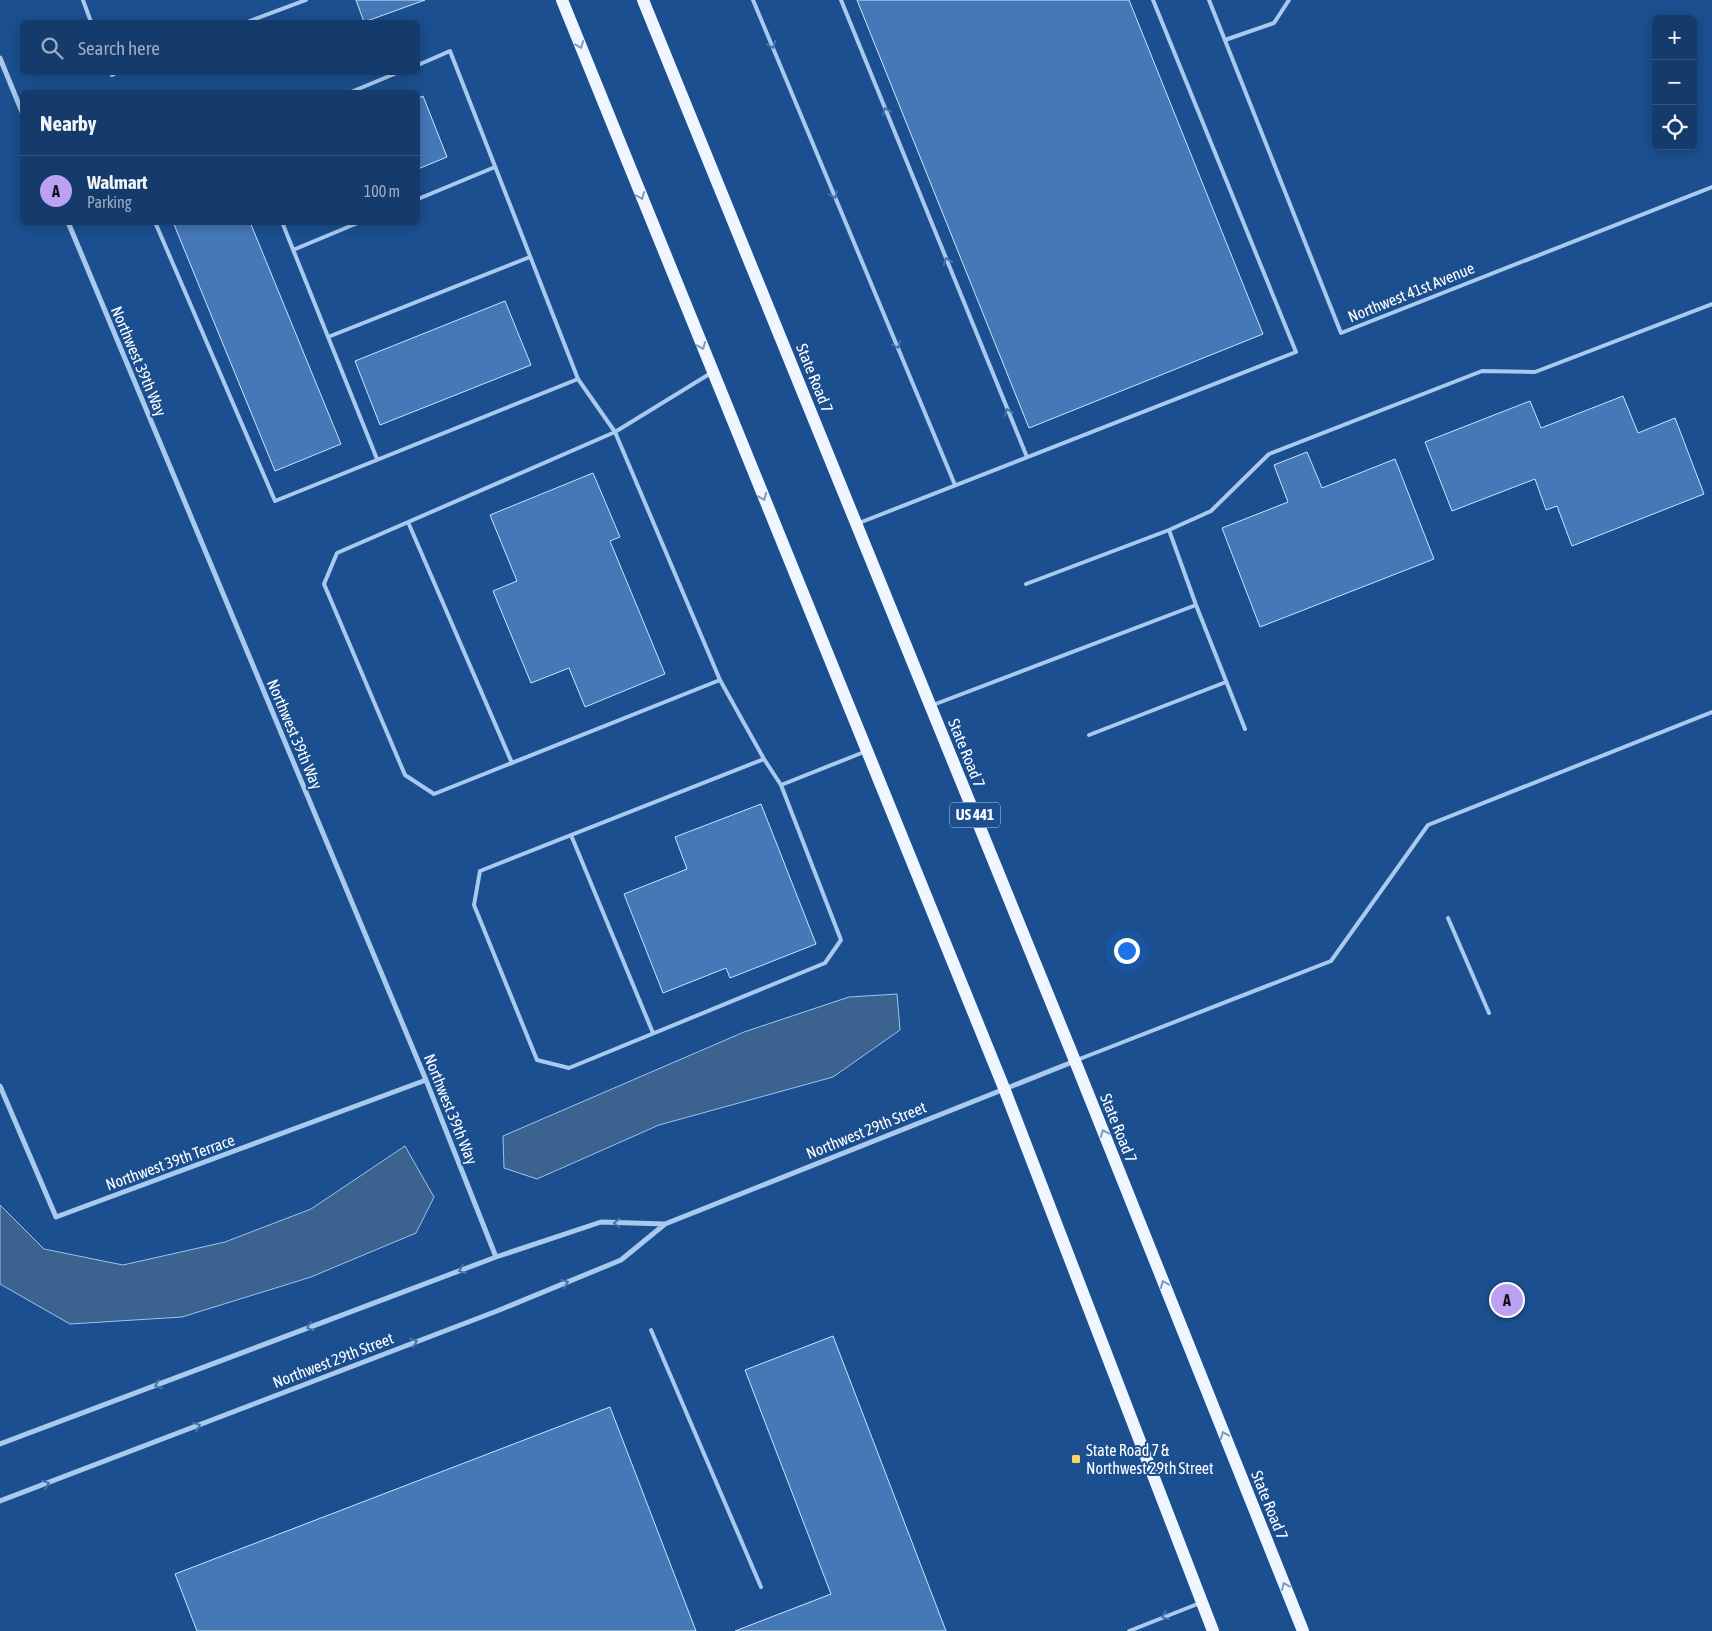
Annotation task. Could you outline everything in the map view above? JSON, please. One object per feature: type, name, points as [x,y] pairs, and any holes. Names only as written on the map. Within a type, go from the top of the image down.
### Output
[{"type":"main road","points":[[562,0],[1004,1088],[1213,1631]]},
{"type":"main road","name":"State Road 7","points":[[643,0],[1075,1060],[1303,1631]]},
{"type":"street","points":[[0,58],[20,107]]},
{"type":"street","name":"Northwest 39th Way","points":[[69,225],[426,1080],[496,1257]]},
{"type":"street","name":"Northwest 29th Street","points":[[0,1501],[497,1311],[620,1260],[666,1224],[1075,1060]]},
{"type":"street","name":"Northwest 39th Terrace","points":[[0,1086],[56,1217],[426,1080]]},
{"type":"street","name":"Northwest 29th Street","points":[[0,1444],[496,1257],[601,1222],[666,1224]]},
{"type":"lane","points":[[83,0],[90,20]]},
{"type":"lane","points":[[252,20],[306,0]]},
{"type":"lane","points":[[753,0],[955,485]]},
{"type":"lane","points":[[841,0],[1027,457]]},
{"type":"lane","points":[[857,524],[1296,352],[1153,0]]},
{"type":"lane","name":"Northwest 41st Avenue","points":[[1209,0],[1342,333],[1712,187]]},
{"type":"lane","points":[[1225,40],[1274,23],[1290,0]]},
{"type":"lane","points":[[420,64],[450,51],[578,380],[615,432],[720,680],[764,759],[781,785],[841,940],[825,962],[570,1068],[537,1060],[474,904],[480,871],[764,759]]},
{"type":"lane","points":[[357,90],[392,75]]},
{"type":"lane","points":[[420,198],[495,167]]},
{"type":"lane","points":[[156,225],[275,500],[578,380]]},
{"type":"lane","points":[[283,225],[377,460]]},
{"type":"lane","points":[[293,250],[353,225]]},
{"type":"lane","points":[[328,337],[530,257]]},
{"type":"lane","points":[[1026,584],[1168,530],[1211,511],[1269,454],[1482,372],[1535,372],[1712,304]]},
{"type":"lane","points":[[713,372],[615,432],[337,553],[324,584],[405,775],[434,794],[720,680]]},
{"type":"lane","points":[[408,522],[512,763]]},
{"type":"lane","points":[[1168,530],[1245,729]]},
{"type":"lane","points":[[931,706],[1196,605]]},
{"type":"lane","points":[[1089,735],[1226,682]]},
{"type":"lane","points":[[1075,1060],[1332,961],[1428,825],[1712,712]]},
{"type":"lane","points":[[781,785],[866,751]]},
{"type":"lane","points":[[571,835],[653,1033]]},
{"type":"lane","points":[[1448,918],[1489,1013]]},
{"type":"lane","points":[[652,1330],[761,1586]]},
{"type":"lane","points":[[1129,1631],[1202,1602]]},
{"type":"water","points":[[897,994],[900,1030],[833,1077],[659,1125],[537,1179],[504,1168],[503,1136],[744,1032],[849,997]]},
{"type":"water","points":[[405,1146],[434,1197],[416,1233],[311,1277],[182,1317],[70,1324],[0,1284],[0,1205],[44,1249],[123,1265],[225,1242],[311,1209]]},
{"type":"building","points":[[356,0],[425,0],[370,20],[363,20]]},
{"type":"building","points":[[857,0],[1129,0],[1263,334],[1029,428]]},
{"type":"building","points":[[423,96],[447,157],[420,168],[420,97]]},
{"type":"building","points":[[174,225],[251,225],[341,444],[275,471]]},
{"type":"building","points":[[505,301],[531,365],[380,425],[355,361]]},
{"type":"building","points":[[1623,396],[1638,433],[1675,418],[1704,494],[1572,546],[1557,506],[1546,510],[1535,479],[1452,511],[1425,442],[1530,401],[1541,428]]},
{"type":"building","points":[[1307,452],[1322,488],[1395,459],[1434,559],[1260,627],[1222,528],[1288,502],[1274,465]]},
{"type":"building","points":[[593,473],[620,537],[610,541],[665,674],[585,707],[569,668],[531,683],[493,591],[517,581],[490,515]]},
{"type":"building","points":[[761,804],[816,944],[730,978],[726,968],[663,993],[624,894],[687,869],[675,837]]},
{"type":"building","points":[[833,1336],[946,1631],[735,1631],[831,1594],[745,1370]]},
{"type":"building","points":[[610,1407],[696,1631],[197,1631],[175,1574]]},
{"type":"place","name":"Walmart","points":[[1507,1300]]},
{"type":"place","name":"State Road 7 & Northwest 29th Street","points":[[1076,1459]]}]
